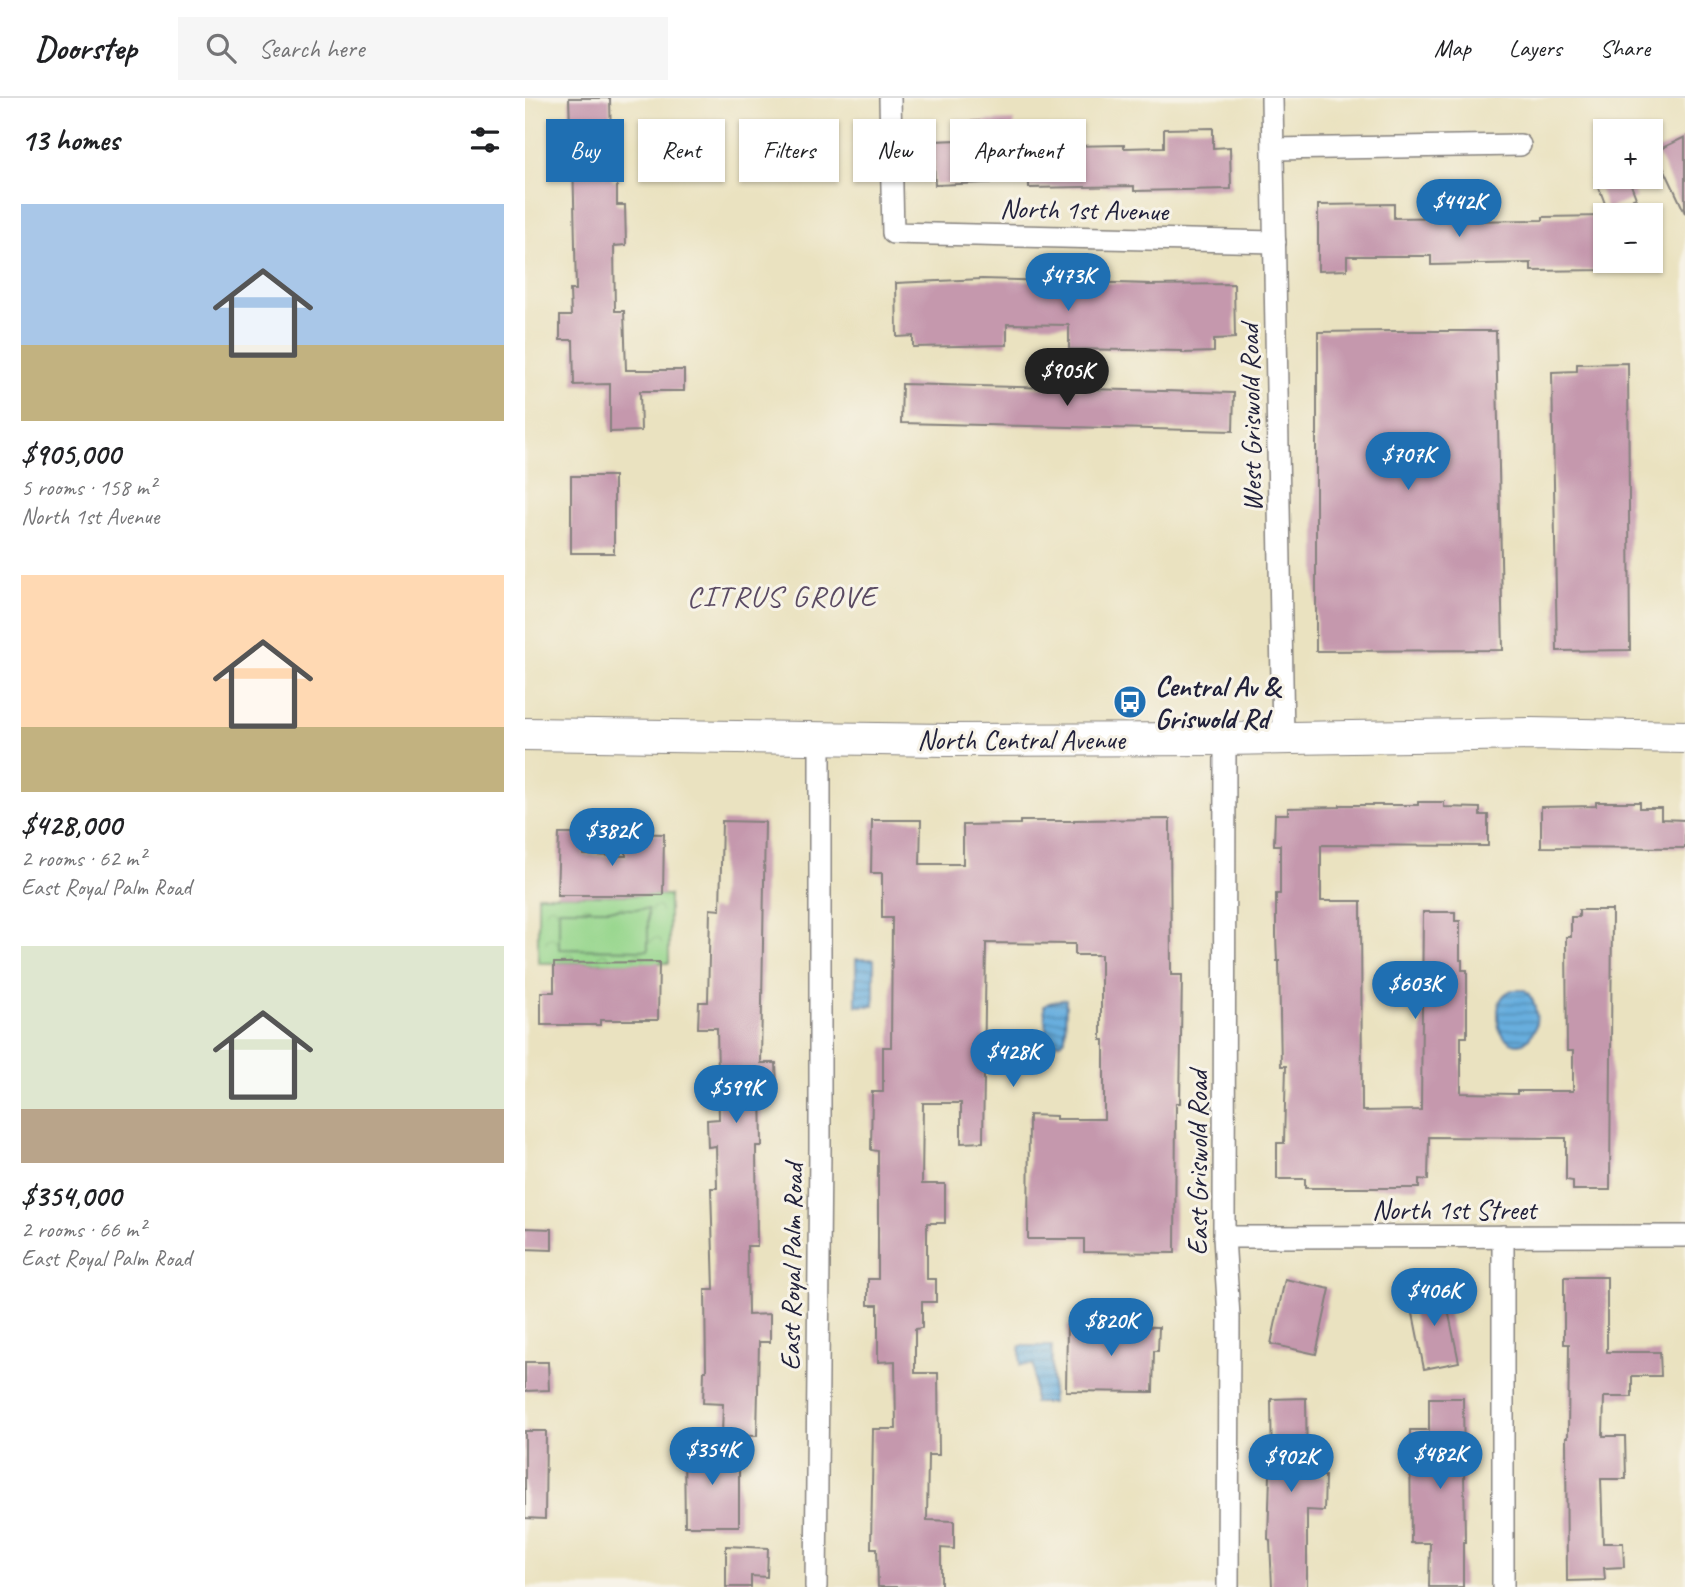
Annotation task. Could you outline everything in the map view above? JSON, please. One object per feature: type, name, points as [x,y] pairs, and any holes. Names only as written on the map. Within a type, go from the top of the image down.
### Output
[{"type":"main road","name":"North Central Avenue","points":[[525,734],[947,740],[1531,734],[1685,737]]},
{"type":"street","name":"North 1st Avenue","points":[[890,98],[893,233],[1275,242]]},
{"type":"street","name":"West Griswold Road","points":[[1272,98],[1283,738]]},
{"type":"street","points":[[1273,149],[1521,145]]},
{"type":"street","name":"East Royal Palm Road","points":[[816,1587],[820,738]]},
{"type":"street","name":"East Griswold Road","points":[[1225,739],[1224,1237],[1229,1317],[1228,1587]]},
{"type":"street","points":[[1503,1236],[1503,1587]]},
{"type":"street","name":"North 1st Street","points":[[1224,1237],[1685,1236]]},
{"type":"green space","points":[[538,895],[669,895],[669,963],[538,963]]},
{"type":"green space","points":[[559,909],[648,909],[648,950],[559,949]]},
{"type":"water","points":[[856,959],[874,959],[874,1006],[856,1006]]},
{"type":"water","points":[[1512,990],[1525,990],[1535,1007],[1535,1027],[1528,1039],[1520,1044],[1507,1040],[1499,1026],[1500,1001]]},
{"type":"water","points":[[1066,999],[1065,1039],[1061,1043],[1052,1043],[1047,1040],[1044,1006]]},
{"type":"water","points":[[1020,1346],[1052,1346],[1052,1403],[1034,1403],[1034,1365],[1020,1365]]},
{"type":"building","points":[[569,98],[610,98],[611,119],[570,119]]},
{"type":"building","points":[[1213,128],[1213,148],[1230,147],[1231,189],[1134,191],[1134,186],[1029,188],[1029,182],[1086,182],[1086,146],[1164,147],[1164,129]]},
{"type":"building","points":[[1685,137],[1685,213],[1663,166],[1663,148]]},
{"type":"building","points":[[950,140],[950,182],[1006,182],[935,185],[936,141]]},
{"type":"building","points":[[574,182],[617,182],[617,205],[625,205],[626,245],[614,246],[615,311],[624,311],[626,370],[684,370],[684,391],[640,391],[641,431],[610,432],[610,384],[574,385],[573,340],[560,340],[560,316],[571,316],[570,290],[576,290]]},
{"type":"building","points":[[1600,189],[1633,189],[1636,198],[1623,203],[1605,203]]},
{"type":"building","points":[[1394,204],[1394,218],[1466,217],[1466,221],[1593,216],[1593,270],[1531,271],[1531,263],[1431,265],[1431,256],[1347,256],[1347,270],[1318,271],[1318,205]]},
{"type":"building","points":[[982,279],[1148,285],[1234,284],[1235,338],[1214,339],[1214,352],[1182,353],[1069,349],[1069,325],[1007,324],[1007,345],[913,347],[913,336],[897,337],[896,283]]},
{"type":"building","points":[[1496,331],[1503,650],[1316,651],[1318,332]]},
{"type":"building","points":[[1628,363],[1630,650],[1557,651],[1552,372],[1577,371],[1577,364]]},
{"type":"building","points":[[902,384],[1234,393],[1233,431],[901,423]]},
{"type":"building","points":[[571,476],[614,476],[614,553],[571,553]]},
{"type":"building","points":[[1418,802],[1444,802],[1444,807],[1480,808],[1480,815],[1488,815],[1488,846],[1321,845],[1321,901],[1361,901],[1362,1111],[1421,1110],[1423,912],[1455,912],[1455,921],[1460,921],[1460,960],[1462,970],[1467,970],[1467,1037],[1461,1037],[1461,1093],[1517,1094],[1517,1091],[1573,1091],[1573,1051],[1567,1051],[1566,937],[1571,937],[1571,917],[1579,917],[1579,910],[1612,910],[1610,1190],[1573,1190],[1573,1181],[1566,1180],[1566,1138],[1429,1137],[1428,1180],[1419,1179],[1419,1188],[1305,1188],[1305,1179],[1277,1179],[1277,1143],[1284,1143],[1286,1066],[1281,1066],[1276,935],[1276,894],[1280,894],[1280,845],[1274,845],[1275,814],[1288,814],[1288,808],[1418,805]]},
{"type":"building","points":[[1596,802],[1640,802],[1640,808],[1661,808],[1661,819],[1685,820],[1685,848],[1541,847],[1541,807],[1596,806]]},
{"type":"building","points":[[1170,819],[1171,975],[1182,975],[1180,1103],[1176,1103],[1175,1253],[1084,1252],[1084,1239],[1028,1239],[1029,1115],[1056,1116],[1056,1119],[1104,1119],[1101,955],[1075,955],[1075,944],[986,943],[983,1142],[961,1143],[961,1103],[923,1103],[922,1184],[945,1184],[945,1223],[927,1223],[927,1279],[936,1279],[936,1302],[922,1302],[922,1328],[915,1329],[915,1373],[938,1373],[939,1455],[928,1455],[927,1520],[954,1521],[954,1549],[941,1548],[941,1587],[878,1587],[877,1548],[871,1548],[873,1429],[896,1429],[895,1361],[878,1362],[878,1305],[868,1305],[868,1279],[878,1279],[878,1151],[871,1150],[872,1092],[883,1092],[883,1047],[891,1047],[892,918],[882,918],[882,873],[871,873],[872,820],[921,820],[920,864],[963,864],[963,825],[1020,824],[1020,821]]},
{"type":"building","points":[[722,821],[765,822],[761,1063],[776,1063],[777,1089],[761,1090],[762,1146],[756,1146],[757,1246],[747,1246],[748,1315],[770,1314],[770,1342],[759,1342],[757,1436],[722,1435],[723,1404],[703,1403],[706,1371],[705,1290],[714,1290],[711,1188],[717,1188],[716,1146],[708,1147],[707,1120],[719,1119],[717,1028],[698,1028],[699,1002],[708,1002],[710,909],[720,910]]},
{"type":"building","points":[[626,833],[664,834],[663,895],[557,895],[559,834],[585,834],[584,855],[626,856]]},
{"type":"building","points":[[659,962],[658,1020],[600,1020],[600,1025],[541,1025],[541,992],[554,992],[554,963]]},
{"type":"building","points":[[525,1228],[552,1229],[552,1250],[525,1249]]},
{"type":"building","points":[[1564,1277],[1607,1277],[1607,1352],[1660,1352],[1661,1376],[1632,1376],[1632,1397],[1604,1397],[1603,1436],[1625,1436],[1626,1479],[1601,1479],[1603,1543],[1623,1543],[1624,1567],[1604,1568],[1605,1580],[1567,1581],[1566,1437],[1569,1344],[1564,1344]]},
{"type":"building","points":[[1285,1279],[1330,1289],[1316,1354],[1271,1344]]},
{"type":"building","points":[[1443,1286],[1459,1362],[1424,1369],[1409,1293]]},
{"type":"building","points":[[1067,1325],[1159,1327],[1158,1351],[1154,1351],[1153,1392],[1066,1391]]},
{"type":"building","points":[[525,1362],[548,1362],[549,1390],[525,1391]]},
{"type":"building","points":[[1306,1398],[1307,1476],[1325,1476],[1324,1511],[1307,1510],[1307,1587],[1272,1587],[1268,1539],[1272,1475],[1271,1399]]},
{"type":"building","points":[[1429,1398],[1463,1398],[1463,1587],[1429,1587],[1430,1543],[1411,1543],[1410,1430],[1429,1430]]},
{"type":"building","points":[[525,1431],[546,1431],[545,1519],[525,1518]]},
{"type":"building","points":[[739,1448],[739,1526],[685,1526],[684,1449]]},
{"type":"building","points":[[726,1546],[768,1548],[767,1577],[751,1576],[751,1587],[726,1587]]},
{"type":"place","name":"Central Av & Griswold Rd","points":[[1130,702]]},
{"type":"district","name":"CITRUS GROVE","points":[[782,596]]}]
